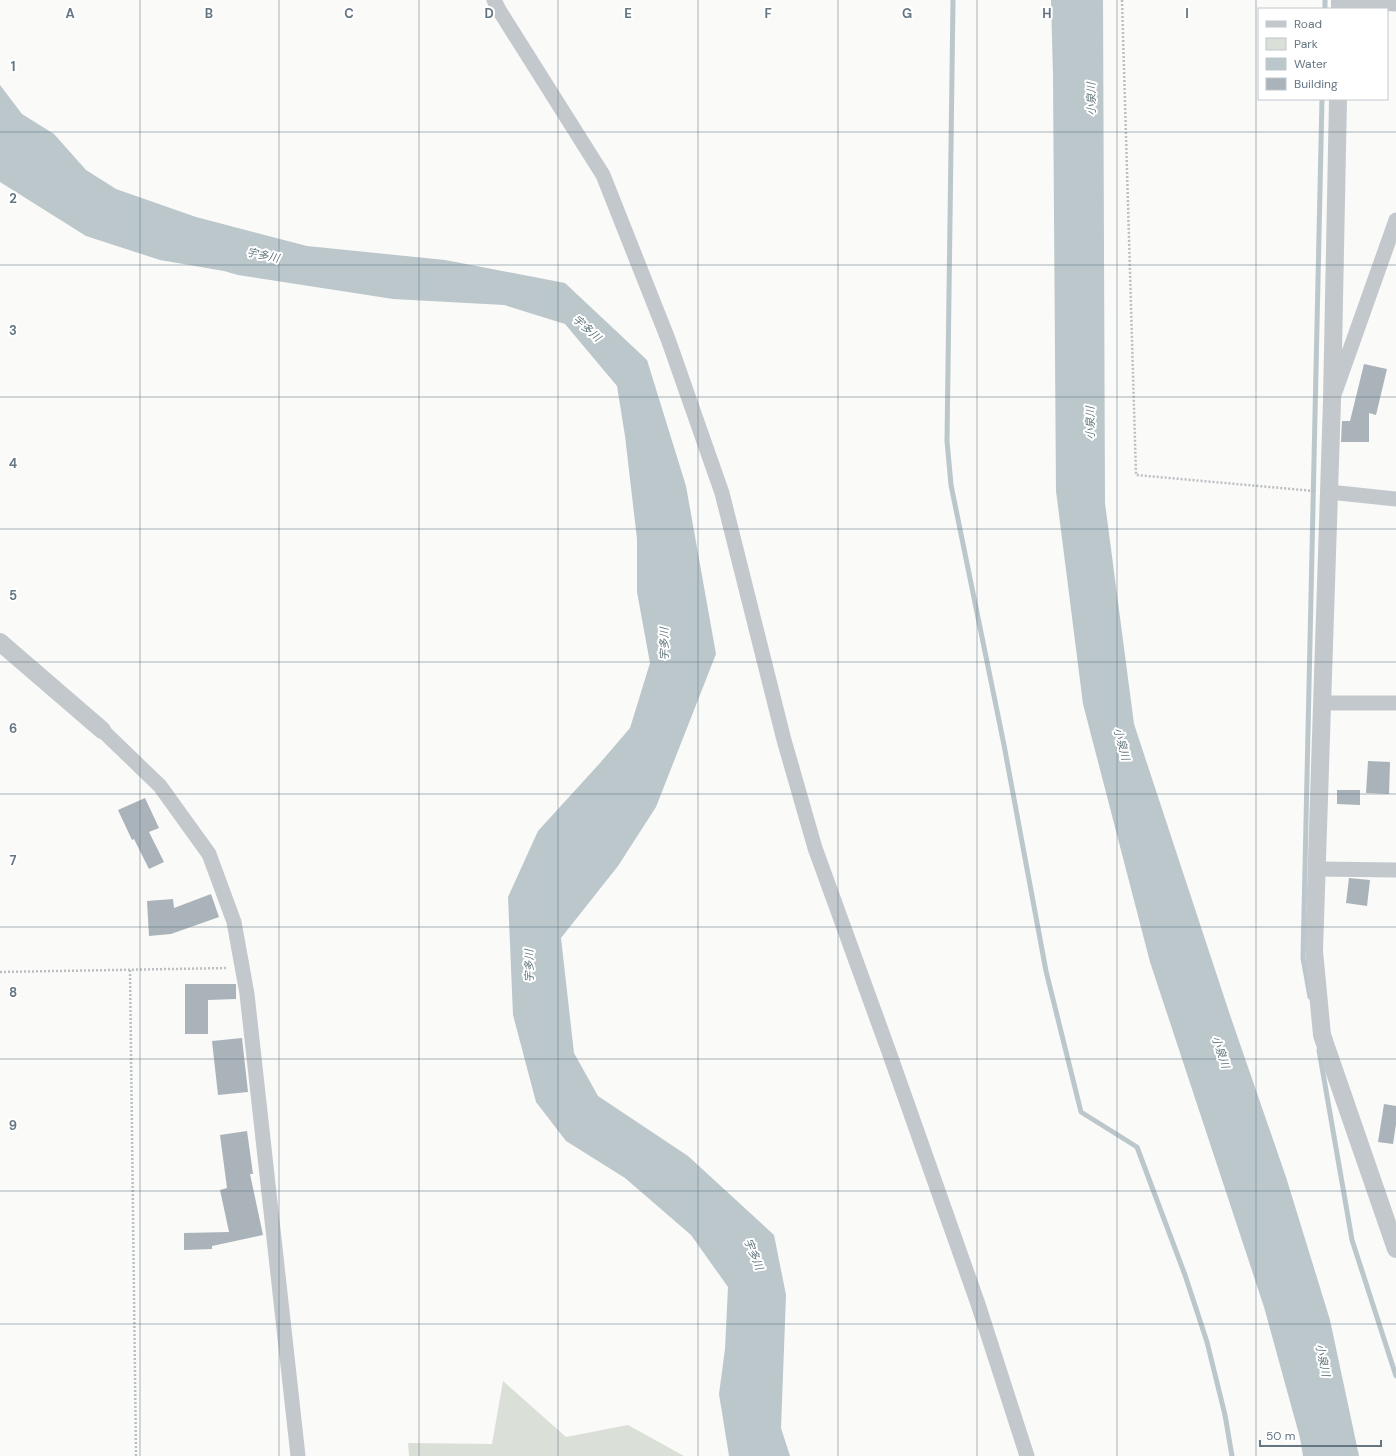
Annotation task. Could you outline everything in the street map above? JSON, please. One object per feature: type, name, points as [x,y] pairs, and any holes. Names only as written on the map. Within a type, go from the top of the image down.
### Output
[{"type":"street","points":[[494,0],[603,175],[668,339],[722,493],[784,740],[815,848],[978,1304],[1028,1456]]},
{"type":"street","points":[[1340,3],[1396,4]]},
{"type":"street","points":[[1338,100],[1332,401],[1314,951],[1322,1035],[1396,1250]]},
{"type":"street","points":[[1332,401],[1396,220]]},
{"type":"street","points":[[1329,492],[1396,498]]},
{"type":"street","points":[[0,642],[102,730],[160,786],[209,854],[234,922],[247,994],[298,1456]]},
{"type":"street","points":[[1322,703],[1396,704]]},
{"type":"street","points":[[1317,869],[1396,870]]},
{"type":"path","points":[[1122,0],[1136,475],[1329,492]]},
{"type":"path","points":[[0,972],[243,968]]},
{"type":"path","points":[[130,970],[136,1456]]},
{"type":"green space","points":[[503,1381],[566,1437],[628,1425],[684,1456],[409,1456],[408,1443],[492,1444]]},
{"type":"water","name":"小泉川","points":[[1051,0],[1103,0],[1105,503],[1134,724],[1231,1018],[1286,1177],[1330,1320],[1359,1456],[1303,1456],[1300,1438],[1264,1307],[1150,962],[1083,704],[1056,491],[1053,76]]},
{"type":"water","name":"宇多川","points":[[0,85],[22,114],[54,134],[86,170],[116,189],[196,217],[307,246],[445,260],[565,283],[647,360],[686,486],[716,654],[656,807],[618,866],[561,938],[574,1053],[598,1096],[688,1156],[774,1235],[786,1295],[781,1428],[790,1456],[729,1456],[719,1394],[725,1349],[728,1287],[691,1235],[625,1178],[566,1141],[536,1102],[513,1015],[508,897],[538,831],[630,728],[650,663],[637,592],[637,539],[625,436],[617,386],[565,324],[504,305],[393,299],[238,275],[224,271],[160,260],[86,236],[0,182]]},
{"type":"building","points":[[1364,364],[1387,369],[1376,415],[1369,413],[1369,442],[1341,442],[1342,421],[1350,421]]},
{"type":"building","points":[[1368,761],[1390,762],[1389,794],[1366,793]]},
{"type":"building","points":[[1337,790],[1360,790],[1360,805],[1337,804]]},
{"type":"building","points":[[145,798],[159,828],[149,832],[164,862],[149,869],[134,839],[132,840],[118,810]]},
{"type":"building","points":[[1349,878],[1370,880],[1367,906],[1346,903]]},
{"type":"building","points":[[211,894],[219,917],[171,934],[149,936],[147,901],[173,899],[174,908]]},
{"type":"building","points":[[185,984],[236,984],[236,999],[208,1000],[208,1034],[185,1034]]},
{"type":"building","points":[[242,1038],[248,1092],[218,1095],[212,1041]]},
{"type":"building","points":[[1384,1104],[1396,1106],[1396,1124],[1393,1144],[1378,1142]]},
{"type":"building","points":[[247,1131],[253,1174],[250,1174],[263,1235],[212,1246],[212,1249],[184,1250],[184,1233],[229,1232],[220,1190],[227,1188],[220,1135]]},
{"type":"waterway","points":[[953,0],[947,441],[951,485],[1004,745],[1046,971],[1081,1112],[1137,1147],[1185,1275],[1207,1342],[1225,1415],[1232,1456]]},
{"type":"waterway","points":[[1325,0],[1325,8]]},
{"type":"waterway","points":[[1310,997],[1303,958],[1322,100]]},
{"type":"waterway","points":[[1319,1050],[1352,1240],[1396,1376]]}]
